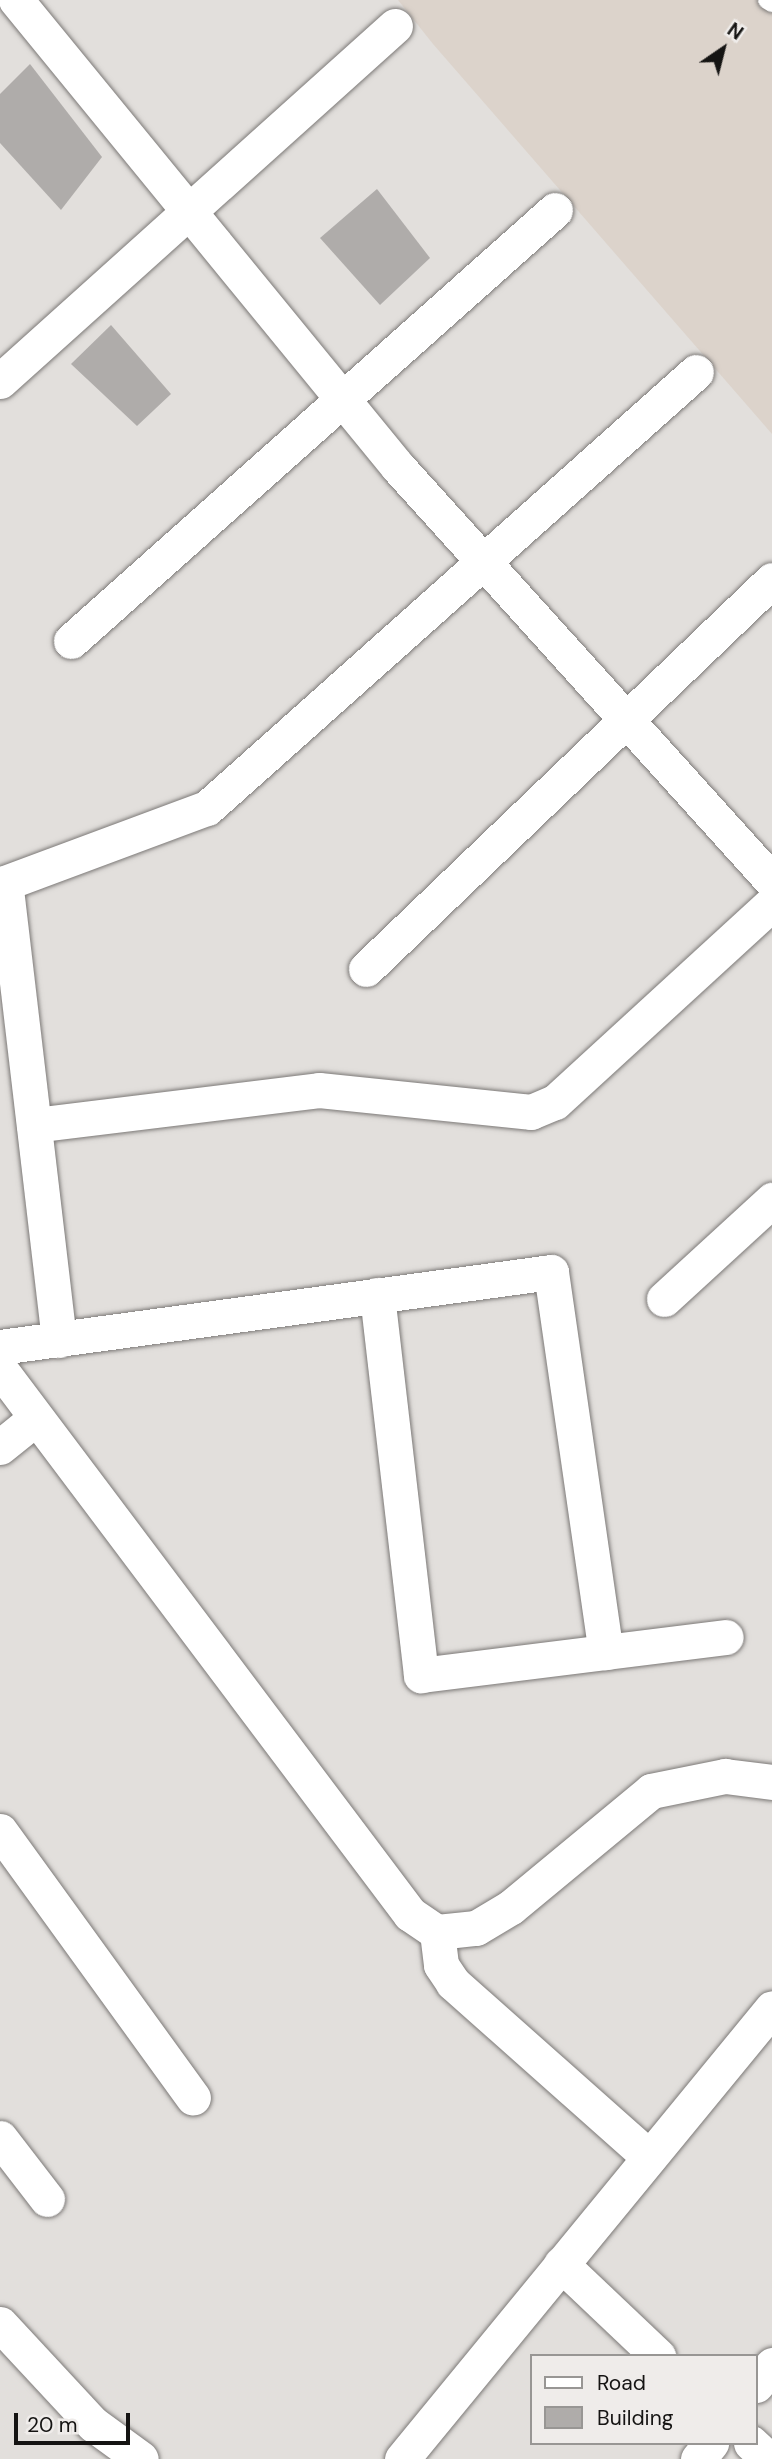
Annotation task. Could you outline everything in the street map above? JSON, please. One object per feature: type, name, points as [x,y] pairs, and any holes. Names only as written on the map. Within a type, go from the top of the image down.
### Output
[{"type":"street","points":[[16,0],[343,398],[484,561],[772,881]]},
{"type":"street","points":[[0,381],[395,26]]},
{"type":"street","points":[[71,641],[555,210]]},
{"type":"street","points":[[60,1340],[5,883],[207,808],[696,372]]},
{"type":"street","points":[[366,969],[772,580]]},
{"type":"street","points":[[34,1125],[319,1090],[531,1112],[555,1102],[772,903]]},
{"type":"street","points":[[664,1299],[772,1200]]},
{"type":"street","points":[[0,1347],[551,1272],[606,1652]]},
{"type":"street","points":[[377,1296],[421,1675],[726,1637]]},
{"type":"street","points":[[0,1369],[410,1914],[437,1932],[476,1928],[511,1907],[651,1791],[725,1776],[772,1782]]},
{"type":"street","points":[[0,1447],[36,1418]]},
{"type":"street","points":[[0,1831],[193,2098]]},
{"type":"street","points":[[437,1932],[441,1965],[453,1983],[649,2157]]},
{"type":"street","points":[[402,2459],[772,2008]]},
{"type":"street","points":[[0,2138],[47,2199]]},
{"type":"street","points":[[561,2264],[656,2354]]},
{"type":"street","points":[[0,2324],[93,2424],[141,2459]]},
{"type":"street","points":[[758,2382],[772,2365]]},
{"type":"street","points":[[698,2459],[709,2445]]},
{"type":"street","points":[[753,2445],[768,2459]]},
{"type":"shaded area","points":[[398,0],[772,0],[772,434],[433,44]]},
{"type":"building","points":[[30,64],[102,157],[61,210],[0,143],[0,94]]},
{"type":"building","points":[[377,189],[430,258],[380,305],[320,238]]},
{"type":"building","points":[[111,325],[171,394],[137,426],[71,364]]}]
